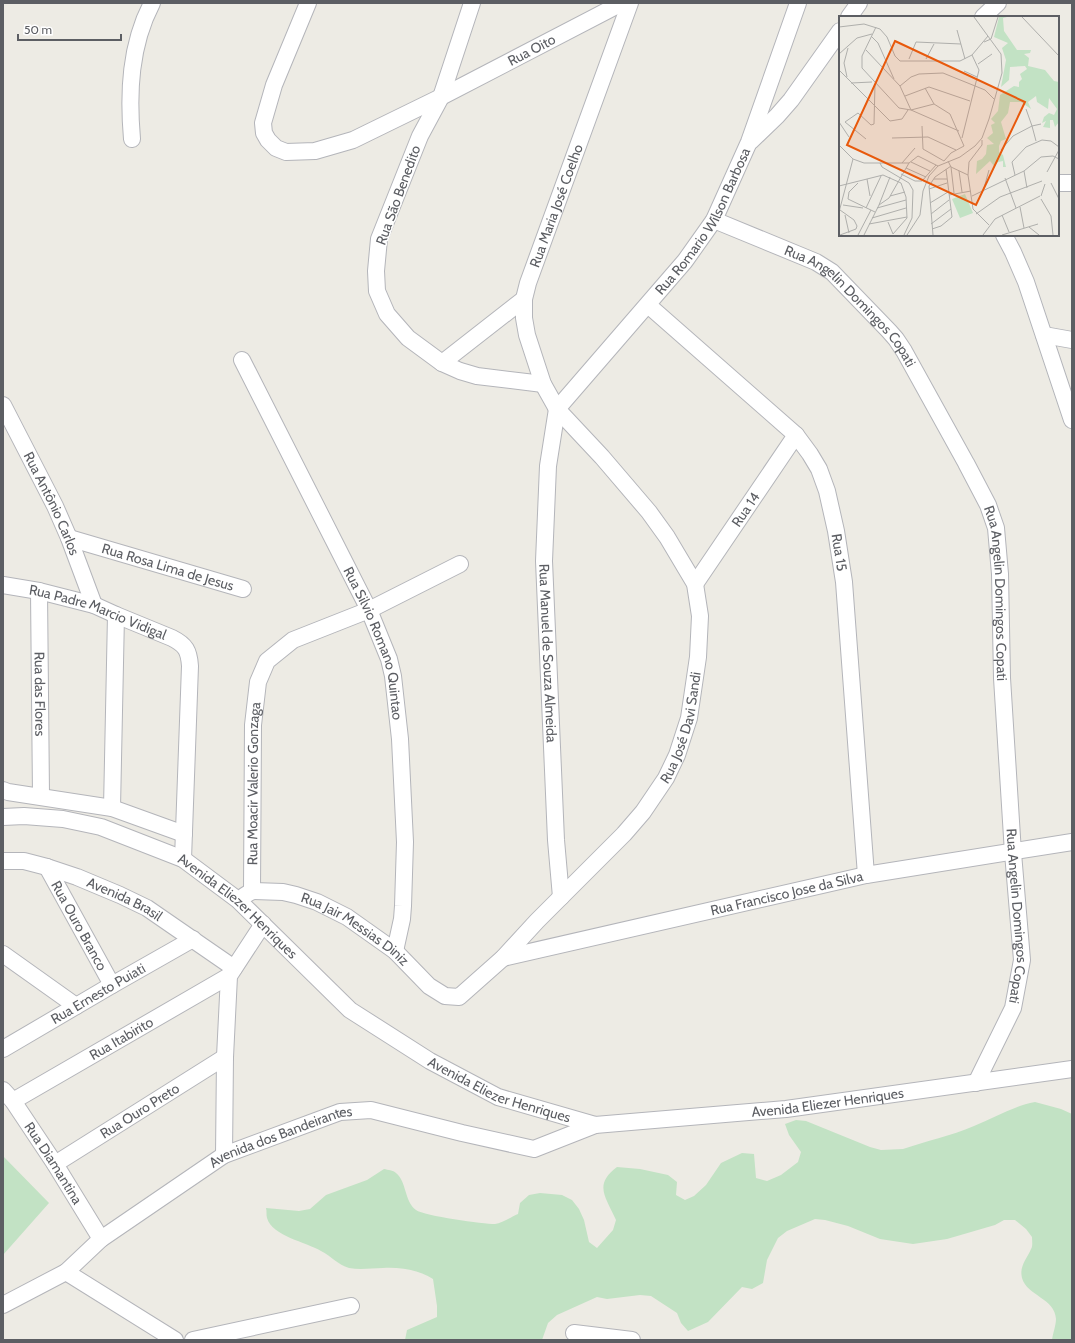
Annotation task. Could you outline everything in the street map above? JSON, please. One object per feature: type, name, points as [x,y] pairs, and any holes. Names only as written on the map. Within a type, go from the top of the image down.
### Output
[{"type":"street","points":[[132,139],[130,93],[135,50],[147,12],[152,3]]},
{"type":"street","name":"Rua Oito","points":[[308,3],[274,86],[263,123],[264,133],[268,140],[276,148],[286,152],[315,151],[353,140],[441,97],[622,3]]},
{"type":"street","name":"Rua São Benedito","points":[[472,3],[441,97],[420,136],[379,239],[376,271],[377,290],[387,314],[408,338],[442,363],[460,371],[477,376],[542,384]]},
{"type":"street","name":"Rua Maria José Coelho","points":[[557,409],[542,384],[527,335],[524,318],[524,298],[528,283],[630,3]]},
{"type":"street","name":"Rua Romario Wilson Barbosa","points":[[557,409],[685,261],[714,220],[749,142],[798,3]]},
{"type":"street","points":[[850,16],[859,3]]},
{"type":"street","points":[[984,16],[998,3]]},
{"type":"street","points":[[749,142],[777,116],[791,100],[839,31]]},
{"type":"street","points":[[1059,184],[1072,183]]},
{"type":"street","name":"Rua Angelin Domingos Copati","points":[[714,220],[816,262],[832,272],[896,339],[966,463],[988,505],[996,528],[1000,574],[1002,678],[1013,852],[1022,960],[1013,1008],[976,1083]]},
{"type":"street","points":[[1005,236],[1026,282],[1072,420]]},
{"type":"street","points":[[442,363],[524,298]]},
{"type":"street","name":"Rua 15","points":[[648,305],[796,435],[819,469],[827,491],[836,530],[844,582],[866,875]]},
{"type":"street","points":[[1044,335],[1072,340]]},
{"type":"street","name":"Rua Silvio Romano Quintao","points":[[242,360],[369,610],[390,659],[400,739],[405,842],[402,919],[395,951]]},
{"type":"street","name":"Rua Antônio Carlos","points":[[3,405],[69,538],[94,605]]},
{"type":"street","name":"Rua José Davi Sandi","points":[[445,996],[459,997],[504,958],[537,921],[624,834],[666,778],[677,755],[689,718],[698,657],[700,616],[695,584],[667,537],[649,512],[602,457],[557,409]]},
{"type":"street","name":"Rua Manuel de Souza Almeida","points":[[557,409],[548,466],[544,561],[556,840],[561,897]]},
{"type":"street","name":"Rua 14","points":[[695,584],[796,435]]},
{"type":"street","name":"Rua Rosa Lima de Jesus","points":[[69,538],[243,589]]},
{"type":"street","points":[[369,610],[460,564]]},
{"type":"street","name":"Rua Padre Marcio Vidigal","points":[[3,585],[39,591],[94,605],[181,642],[187,650],[190,666],[184,834]]},
{"type":"street","name":"Rua das Flores","points":[[39,591],[41,796]]},
{"type":"street","name":"Rua Moacir Valerio Gonzaga","points":[[252,891],[253,725],[258,682],[267,661],[293,640],[369,610]]},
{"type":"street","points":[[112,808],[116,615]]},
{"type":"street","points":[[6,791],[112,808],[184,834],[183,859]]},
{"type":"street","name":"Avenida Eliezer Henriques","points":[[3,817],[24,816],[63,818],[101,827],[183,859],[238,900],[350,1010],[430,1061],[498,1097],[595,1125],[786,1109],[1072,1070]]},
{"type":"street","name":"Rua Francisco Jose da Silva","points":[[504,958],[866,875],[1072,842]]},
{"type":"street","name":"Avenida Brasil","points":[[3,861],[24,861],[47,867],[77,877],[147,908],[193,939],[232,972]]},
{"type":"street","name":"Rua Ouro Branco","points":[[47,867],[112,985]]},
{"type":"street","points":[[238,900],[252,891]]},
{"type":"street","name":"Rua Jair Messias Diniz","points":[[252,891],[283,892],[296,895],[317,902],[347,917],[395,951],[429,986],[445,996]]},
{"type":"street","points":[[224,1155],[225,1057],[232,972],[263,924]]},
{"type":"street","name":"Rua Ernesto Puiati","points":[[4,1047],[193,939]]},
{"type":"street","points":[[3,954],[76,1006]]},
{"type":"street","name":"Rua Itabirito","points":[[8,1095],[232,972]]},
{"type":"street","name":"Rua Ouro Preto","points":[[55,1164],[225,1057]]},
{"type":"street","name":"Rua Diamantina","points":[[8,1095],[55,1164],[101,1239]]},
{"type":"street","name":"Avenida dos Bandeirantes","points":[[3,1305],[66,1272],[101,1239],[224,1155],[340,1112],[372,1110],[462,1133],[534,1149],[595,1125]]},
{"type":"street","points":[[66,1272],[175,1340]]},
{"type":"street","points":[[193,1340],[351,1306]]},
{"type":"street","points":[[574,1333],[632,1340]]},
{"type":"green space","points":[[1035,1102],[1061,1109],[1072,1114],[1072,1340],[1052,1340],[1056,1321],[1054,1312],[1051,1306],[1029,1289],[1022,1278],[1021,1274],[1024,1263],[1032,1248],[1032,1237],[1026,1229],[1015,1220],[1004,1220],[995,1225],[947,1239],[913,1244],[880,1239],[848,1226],[815,1219],[787,1231],[778,1238],[767,1260],[763,1283],[752,1289],[742,1287],[708,1322],[688,1331],[681,1323],[677,1313],[651,1296],[640,1295],[607,1299],[597,1297],[557,1315],[548,1323],[542,1340],[405,1340],[407,1330],[437,1317],[433,1279],[416,1271],[403,1269],[358,1269],[345,1267],[321,1251],[282,1234],[270,1224],[267,1217],[266,1208],[299,1211],[310,1209],[326,1195],[367,1180],[384,1169],[393,1171],[400,1177],[409,1202],[416,1210],[430,1215],[467,1221],[495,1224],[518,1214],[520,1203],[529,1195],[540,1193],[562,1195],[572,1200],[579,1209],[584,1220],[589,1242],[597,1248],[613,1230],[616,1220],[606,1198],[604,1186],[605,1180],[617,1167],[640,1169],[668,1175],[677,1182],[676,1195],[685,1200],[694,1196],[706,1185],[721,1163],[742,1153],[754,1154],[756,1178],[767,1181],[781,1175],[798,1162],[801,1152],[789,1135],[785,1124],[796,1120],[806,1121],[881,1150],[903,1149],[965,1130],[1011,1109]]},
{"type":"green space","points":[[3,1156],[49,1203],[3,1255]]}]
